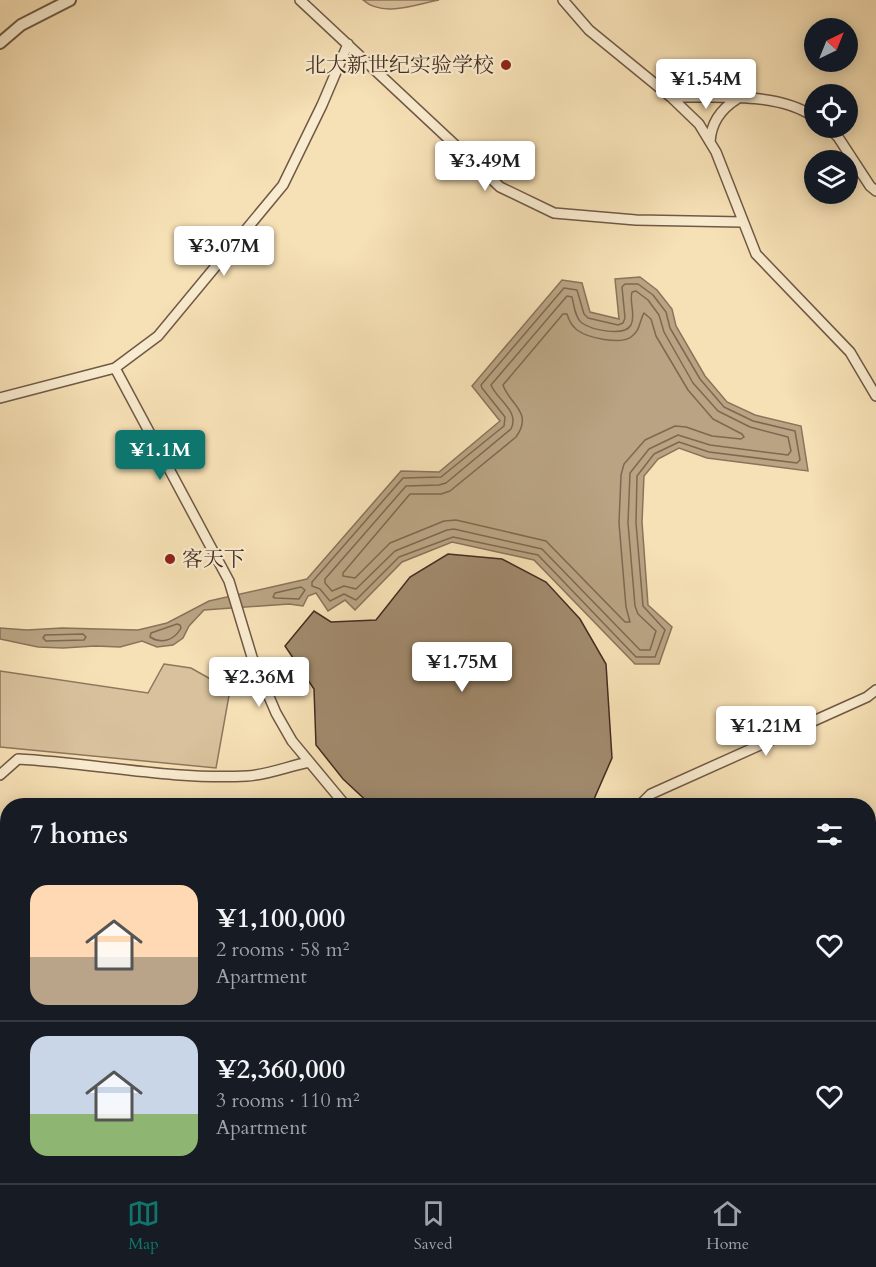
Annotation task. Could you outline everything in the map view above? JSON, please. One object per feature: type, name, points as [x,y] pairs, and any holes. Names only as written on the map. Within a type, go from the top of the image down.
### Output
[{"type":"street","points":[[0,43],[21,25],[70,0]]},
{"type":"street","points":[[300,0],[500,187],[554,213],[636,220],[742,222]]},
{"type":"street","points":[[563,0],[589,30],[671,97],[699,124],[716,152],[756,254],[850,352],[876,396]]},
{"type":"street","points":[[0,398],[115,368],[158,336],[283,185],[322,105],[348,44]]},
{"type":"street","points":[[671,97],[737,99],[792,105],[804,112]]},
{"type":"street","points":[[710,142],[710,131],[716,119],[726,106],[737,99]]},
{"type":"street","points":[[839,138],[870,186],[876,191]]},
{"type":"street","points":[[115,368],[228,581],[252,657],[276,713],[292,741],[339,798]]},
{"type":"street","points":[[647,798],[651,794],[867,697],[876,690]]},
{"type":"street","points":[[0,774],[18,759],[67,762],[126,771],[249,776],[309,762]]},
{"type":"shaded area","points":[[363,0],[439,0],[390,9],[371,5]]},
{"type":"shaded area","points":[[164,664],[191,668],[230,690],[216,768],[0,747],[0,671],[148,693]]},
{"type":"water","points":[[640,277],[657,290],[672,309],[676,326],[705,376],[727,402],[755,415],[801,426],[808,471],[707,458],[679,448],[658,459],[644,476],[642,522],[648,605],[672,627],[659,664],[635,664],[534,560],[452,542],[402,562],[355,610],[345,600],[328,611],[316,593],[308,596],[303,606],[289,604],[204,610],[189,626],[183,638],[173,645],[157,647],[142,641],[120,647],[38,647],[0,639],[0,628],[138,630],[167,623],[209,601],[307,579],[401,471],[439,472],[500,421],[472,386],[562,280],[582,283],[590,312],[619,319],[615,279]]},
{"type":"building","points":[[448,554],[502,559],[546,582],[580,619],[606,664],[612,758],[594,798],[363,798],[343,779],[316,745],[314,689],[285,646],[314,611],[331,622],[376,620],[410,577]]},
{"type":"place","name":"北大新世纪实验学校","points":[[506,65]]},
{"type":"place","name":"客天下","points":[[170,559]]}]
